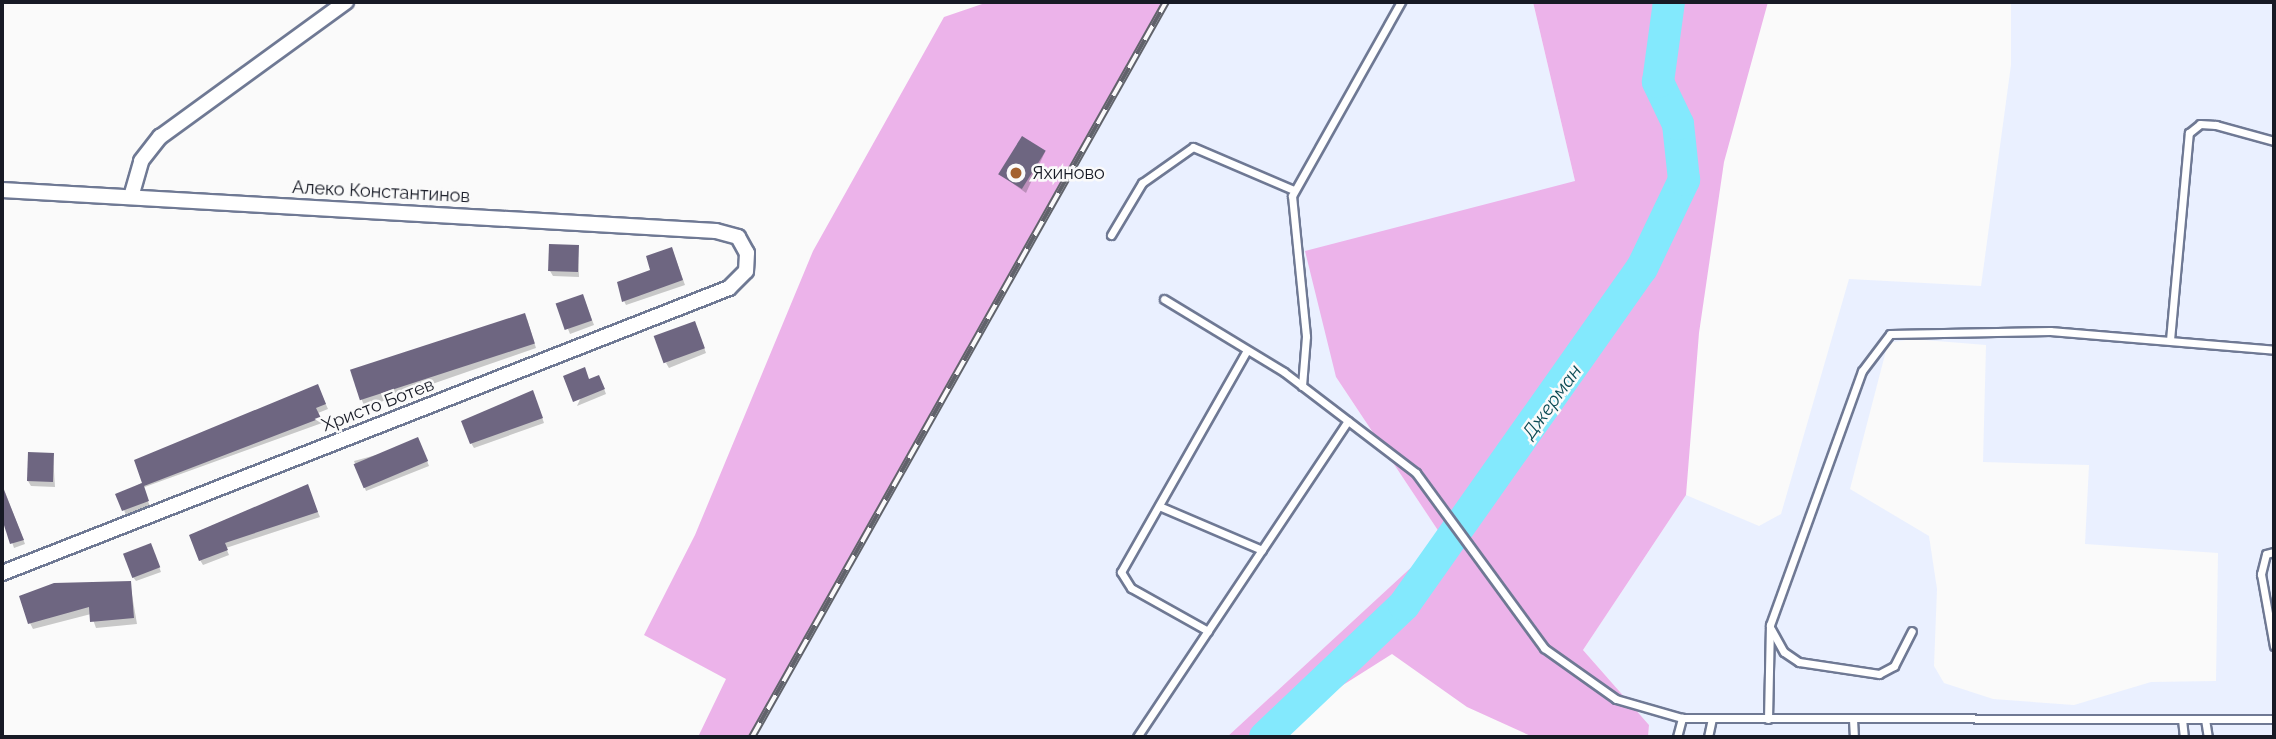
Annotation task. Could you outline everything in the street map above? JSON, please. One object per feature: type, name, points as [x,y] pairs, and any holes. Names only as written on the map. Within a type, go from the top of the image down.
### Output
[{"type":"street","points":[[131,197],[141,161],[160,137],[346,2]]},
{"type":"street","name":"Алеко Константинов","points":[[2,190],[716,231],[738,237],[747,253]]},
{"type":"street","name":"Христо Ботев","points":[[2,573],[729,288],[746,271],[747,253]]},
{"type":"lane","points":[[1302,386],[1306,336],[1294,190],[1401,2]]},
{"type":"lane","points":[[2170,340],[2189,133],[2200,124],[2216,125],[2274,141]]},
{"type":"lane","points":[[1111,235],[1142,183],[1193,146],[1294,190]]},
{"type":"lane","points":[[1164,299],[1302,386],[1416,473],[1544,648],[1616,699],[1682,718],[2274,719]]},
{"type":"lane","points":[[1768,719],[1770,625],[1861,371],[1890,334],[2050,331],[2274,350]]},
{"type":"lane","points":[[1208,631],[1124,581],[1121,572],[1247,350]]},
{"type":"lane","points":[[1138,737],[1348,421]]},
{"type":"lane","points":[[1159,506],[1262,550]]},
{"type":"lane","points":[[2274,552],[2266,554],[2261,574],[2274,646]]},
{"type":"lane","points":[[1770,625],[1784,652],[1799,662],[1862,674],[1894,666],[1912,631]]},
{"type":"lane","points":[[1676,737],[1682,718]]},
{"type":"lane","points":[[1708,737],[1712,718]]},
{"type":"lane","points":[[1853,719],[1854,737]]},
{"type":"lane","points":[[2182,719],[2184,737]]},
{"type":"lane","points":[[2205,719],[2208,737]]},
{"type":"shaded area","points":[[988,2],[1166,2],[752,737],[698,737],[726,679],[644,635],[695,535],[813,251],[944,17]]},
{"type":"shaded area","points":[[1166,2],[1533,2],[1575,181],[1336,377],[1443,538],[1227,737],[752,737]]},
{"type":"shaded area","points":[[1533,2],[1768,2],[1724,162],[1699,333],[1686,495],[1583,650],[1649,725],[1648,737],[1533,737],[1467,707],[1392,654],[1343,685],[1281,737],[1227,737],[1443,538],[1336,377],[1305,251],[1575,181]]},
{"type":"shaded area","points":[[2011,2],[2274,2],[2274,737],[1648,737],[1649,725],[1583,650],[1686,495],[1759,526],[1781,514],[1849,279],[1981,286],[2011,65]],"holes":[[[1912,339],[1986,345],[1983,462],[2089,465],[2085,544],[2218,553],[2216,681],[2151,682],[2074,705],[1993,699],[1944,683],[1934,666],[1937,589],[1929,536],[1850,489],[1888,343]]]},
{"type":"building","points":[[1022,136],[1046,151],[1022,189],[998,174]]},
{"type":"building","points":[[549,244],[579,245],[578,272],[548,271]]},
{"type":"building","points":[[672,247],[683,280],[622,302],[617,282],[650,270],[646,256]]},
{"type":"building","points":[[583,294],[592,320],[565,330],[556,303]]},
{"type":"building","points":[[525,313],[535,343],[360,400],[350,370]]},
{"type":"building","points":[[695,321],[705,348],[664,363],[654,336]]},
{"type":"building","points":[[585,367],[589,379],[599,375],[605,389],[573,402],[563,376]]},
{"type":"building","points":[[318,384],[326,404],[316,408],[321,418],[144,486],[149,501],[122,511],[115,494],[142,483],[134,460]]},
{"type":"building","points":[[533,390],[543,418],[470,444],[461,421]]},
{"type":"building","points":[[418,437],[428,461],[364,488],[354,464]]},
{"type":"building","points":[[28,452],[54,453],[53,482],[27,481]]},
{"type":"building","points":[[308,484],[318,512],[225,543],[228,550],[199,561],[189,535]]},
{"type":"building","points":[[2,485],[24,540],[10,544],[2,519]]},
{"type":"building","points":[[151,543],[160,567],[132,578],[123,554]]},
{"type":"building","points":[[131,581],[134,618],[90,622],[89,607],[28,624],[19,596],[54,583]]},
{"type":"waterway","name":"Джерман","points":[[1265,737],[1404,605],[1642,268],[1684,180],[1678,124],[1658,82],[1669,2]]},
{"type":"railway","points":[[752,737],[1166,2]]},
{"type":"place","name":"Яхиново","points":[[1016,173]]}]
